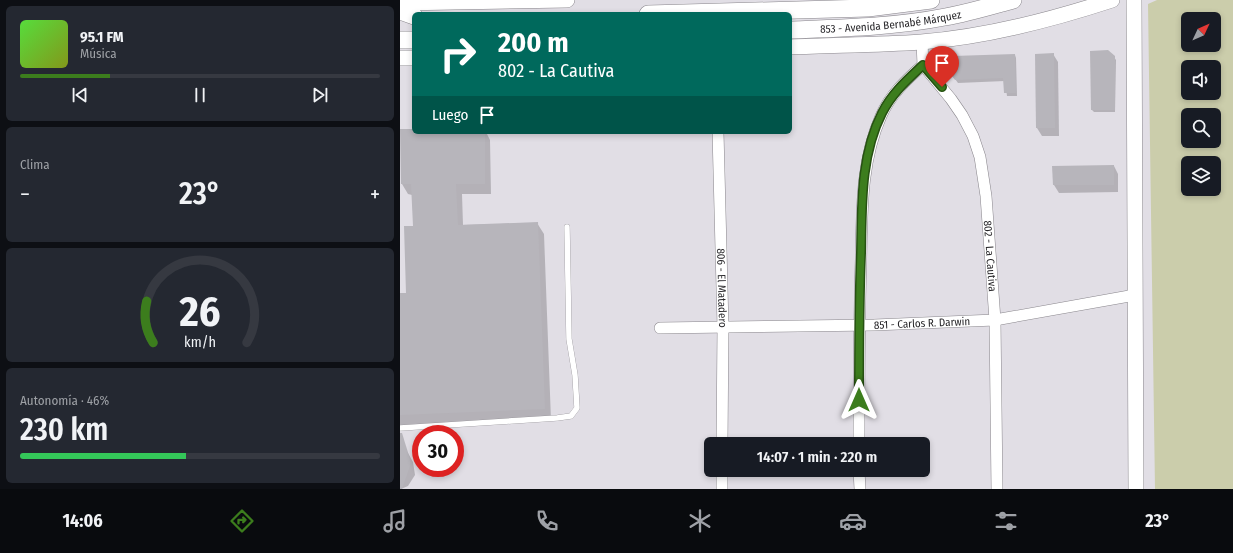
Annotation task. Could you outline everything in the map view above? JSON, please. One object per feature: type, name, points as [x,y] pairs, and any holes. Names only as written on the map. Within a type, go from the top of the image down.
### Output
[{"type":"main road","name":"853 - Avenida Bernabé Márquez","points":[[721,12],[868,8],[931,0]]},
{"type":"main road","name":"853 - Avenida Bernabé Márquez","points":[[792,30],[862,27],[906,23],[945,17],[1013,0]]},
{"type":"main road","points":[[400,11],[412,15]]},
{"type":"main road","points":[[400,20],[412,20]]},
{"type":"main road","points":[[400,40],[412,40]]},
{"type":"street","points":[[400,3],[567,0]]},
{"type":"street","name":"853 - Avenida Bernabé Márquez","points":[[792,47],[922,42],[1001,29],[1051,18],[1112,0]]},
{"type":"street","points":[[1134,0],[1136,489]]},
{"type":"street","points":[[859,437],[858,325],[863,195],[870,145],[882,114],[890,100],[898,89],[923,65],[922,42]]},
{"type":"street","points":[[400,58],[412,58]]},
{"type":"street","name":"802 - La Cautiva","points":[[923,65],[962,115],[973,136],[980,157],[986,196],[995,320],[997,489]]},
{"type":"street","name":"806 - El Matadero","points":[[718,134],[723,327],[722,437]]},
{"type":"street","name":"851 - Carlos R. Darwin","points":[[660,328],[858,325],[995,320],[1135,296]]},
{"type":"street","points":[[722,477],[722,489]]},
{"type":"street","points":[[859,477],[860,489]]},
{"type":"lane","points":[[400,428],[557,418],[571,416],[574,414],[577,402],[569,339],[567,227]]},
{"type":"green space","points":[[1157,0],[1233,0],[1233,489],[1155,489],[1148,4]]},
{"type":"building","points":[[1108,50],[1115,56],[1115,110],[1091,110],[1090,51]]},
{"type":"building","points":[[1054,53],[1055,128],[1036,128],[1035,54]]},
{"type":"building","points":[[1015,54],[1016,93],[1004,93],[1003,78],[955,80],[946,68],[953,56]]},
{"type":"building","points":[[400,129],[412,129],[412,134],[485,134],[485,184],[456,184],[458,225],[538,222],[545,409],[400,415],[400,293],[406,293],[404,226],[413,226],[411,184],[401,184]]},
{"type":"building","points":[[1114,165],[1114,185],[1053,185],[1052,166]]},
{"type":"building","points":[[400,433],[402,433],[410,459],[410,466],[402,489],[400,489]]},
{"type":"route","points":[[859,400],[858,325],[863,195],[864,178],[870,145],[882,114],[890,100],[898,89],[923,65],[942,87]]}]
